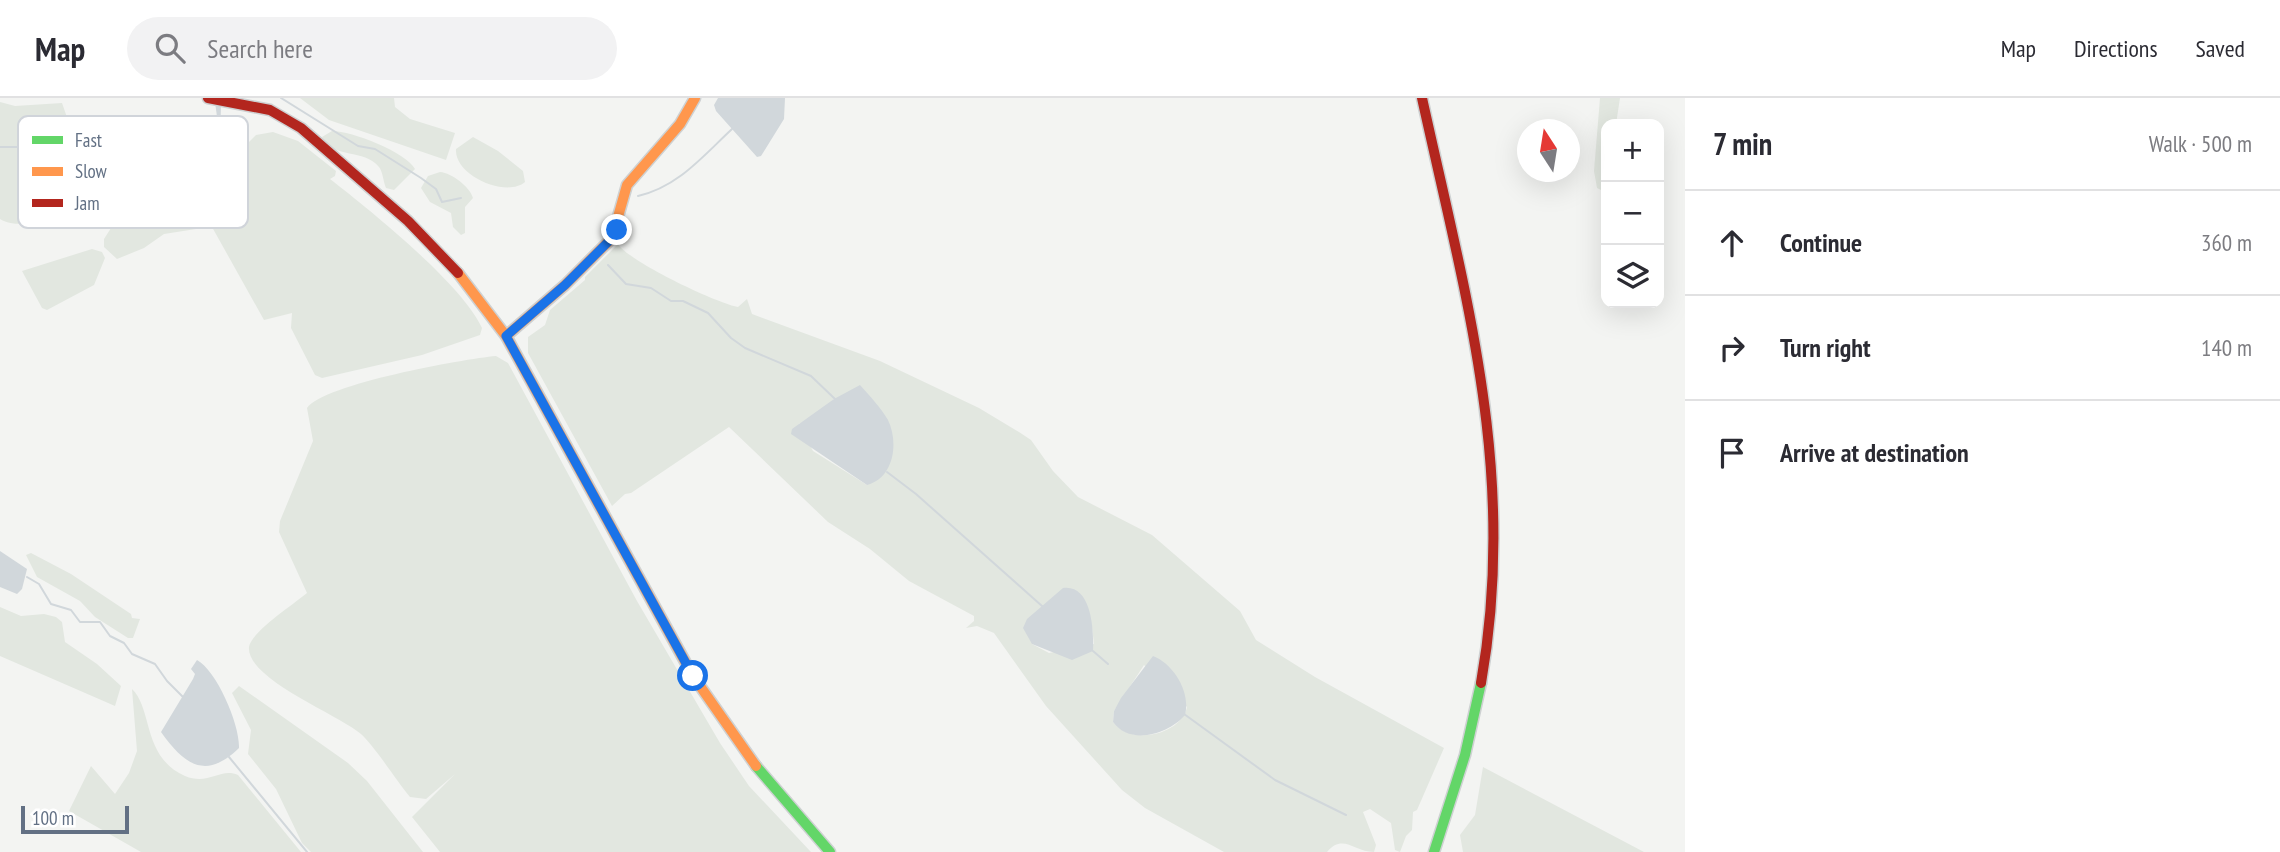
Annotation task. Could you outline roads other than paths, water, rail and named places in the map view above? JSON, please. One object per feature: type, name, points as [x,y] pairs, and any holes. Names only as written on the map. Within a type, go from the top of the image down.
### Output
[{"type":"main road","points":[[208,98],[270,110],[301,128],[433,245],[477,296],[506,336],[693,676],[748,757],[830,852]]},
{"type":"main road","points":[[506,336],[565,285],[612,238],[627,185],[680,124],[695,98]]},
{"type":"main road","points":[[1422,98],[1485,390],[1496,516],[1493,597],[1483,678],[1462,769],[1434,852]]},
{"type":"waterway","points":[[281,98],[358,146],[375,149],[421,178],[436,189],[442,202],[461,198]]},
{"type":"waterway","points":[[638,196],[678,178],[732,129]]},
{"type":"waterway","points":[[0,147],[18,147]]},
{"type":"waterway","points":[[608,265],[626,284],[651,288],[671,301],[683,301],[708,313],[731,338],[745,348],[811,376],[835,399]]},
{"type":"waterway","points":[[887,472],[916,494],[1042,606]]},
{"type":"waterway","points":[[27,577],[39,584],[51,604],[71,610],[80,622],[100,622],[110,636],[124,643],[132,654],[155,664],[183,697]]},
{"type":"waterway","points":[[1093,651],[1108,664]]},
{"type":"waterway","points":[[1184,714],[1275,780],[1346,815]]},
{"type":"waterway","points":[[229,757],[307,852]]}]
